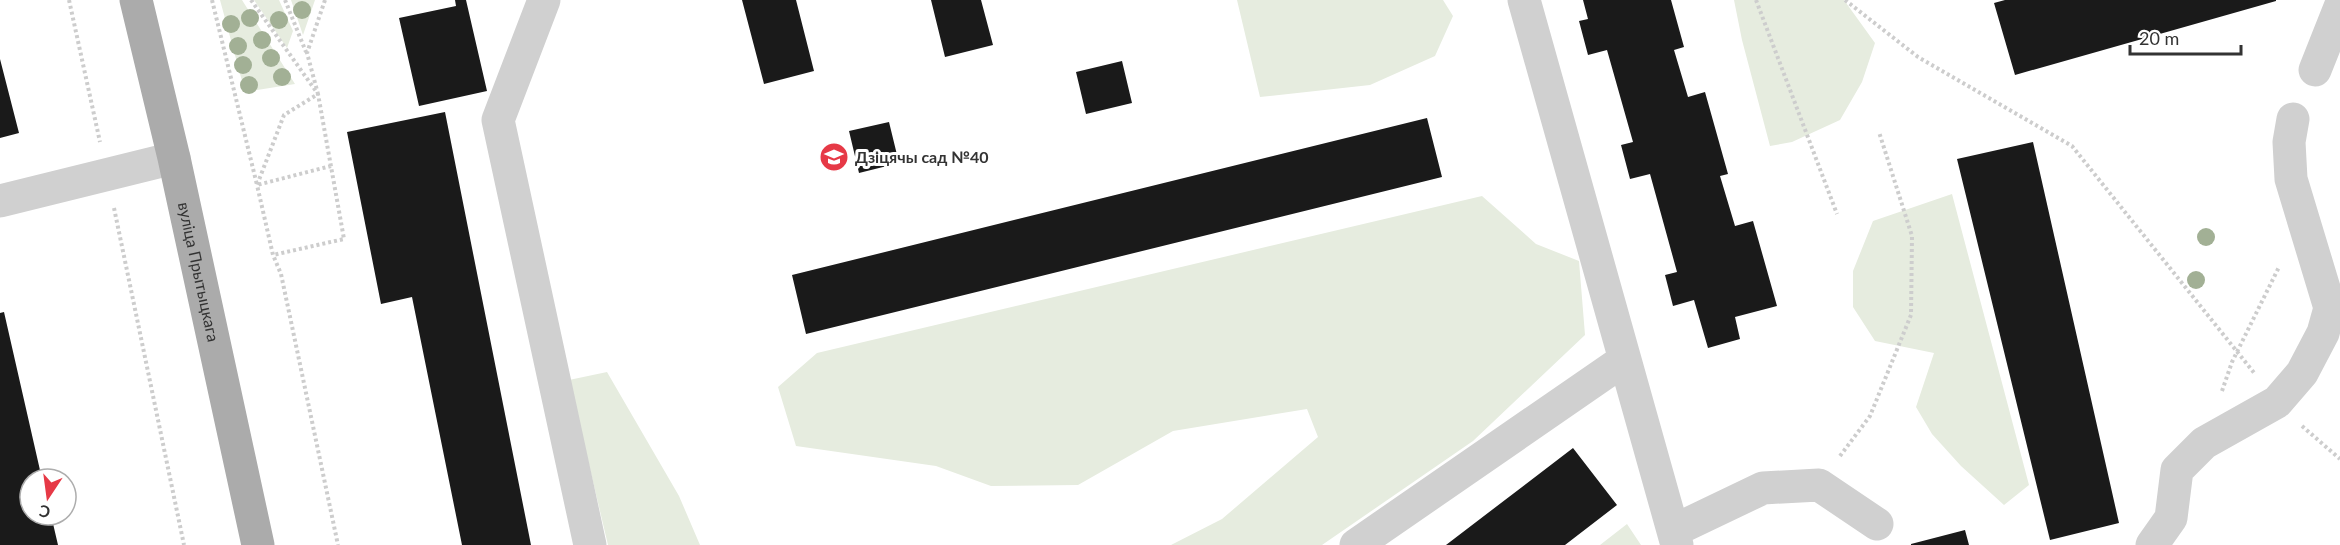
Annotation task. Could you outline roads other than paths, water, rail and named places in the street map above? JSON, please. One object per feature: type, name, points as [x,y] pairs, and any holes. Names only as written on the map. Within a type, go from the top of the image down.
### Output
[{"type":"main road","name":"вуліца Прытыцкага","points":[[136,0],[174,158],[258,545]]},
{"type":"lane","points":[[544,0],[498,120],[590,545]]},
{"type":"lane","points":[[1524,0],[1675,538],[1763,488],[1819,485],[1877,524]]},
{"type":"lane","points":[[2315,70],[2340,7]]},
{"type":"lane","points":[[2152,545],[2170,518],[2177,470],[2204,443],[2277,402],[2302,373],[2323,333],[2330,308],[2290,179],[2289,142],[2293,119]]},
{"type":"lane","points":[[0,201],[174,158]]},
{"type":"lane","points":[[1356,545],[1624,360]]},
{"type":"place","name":"Дзіцячы сад №40","points":[[834,157]]}]
